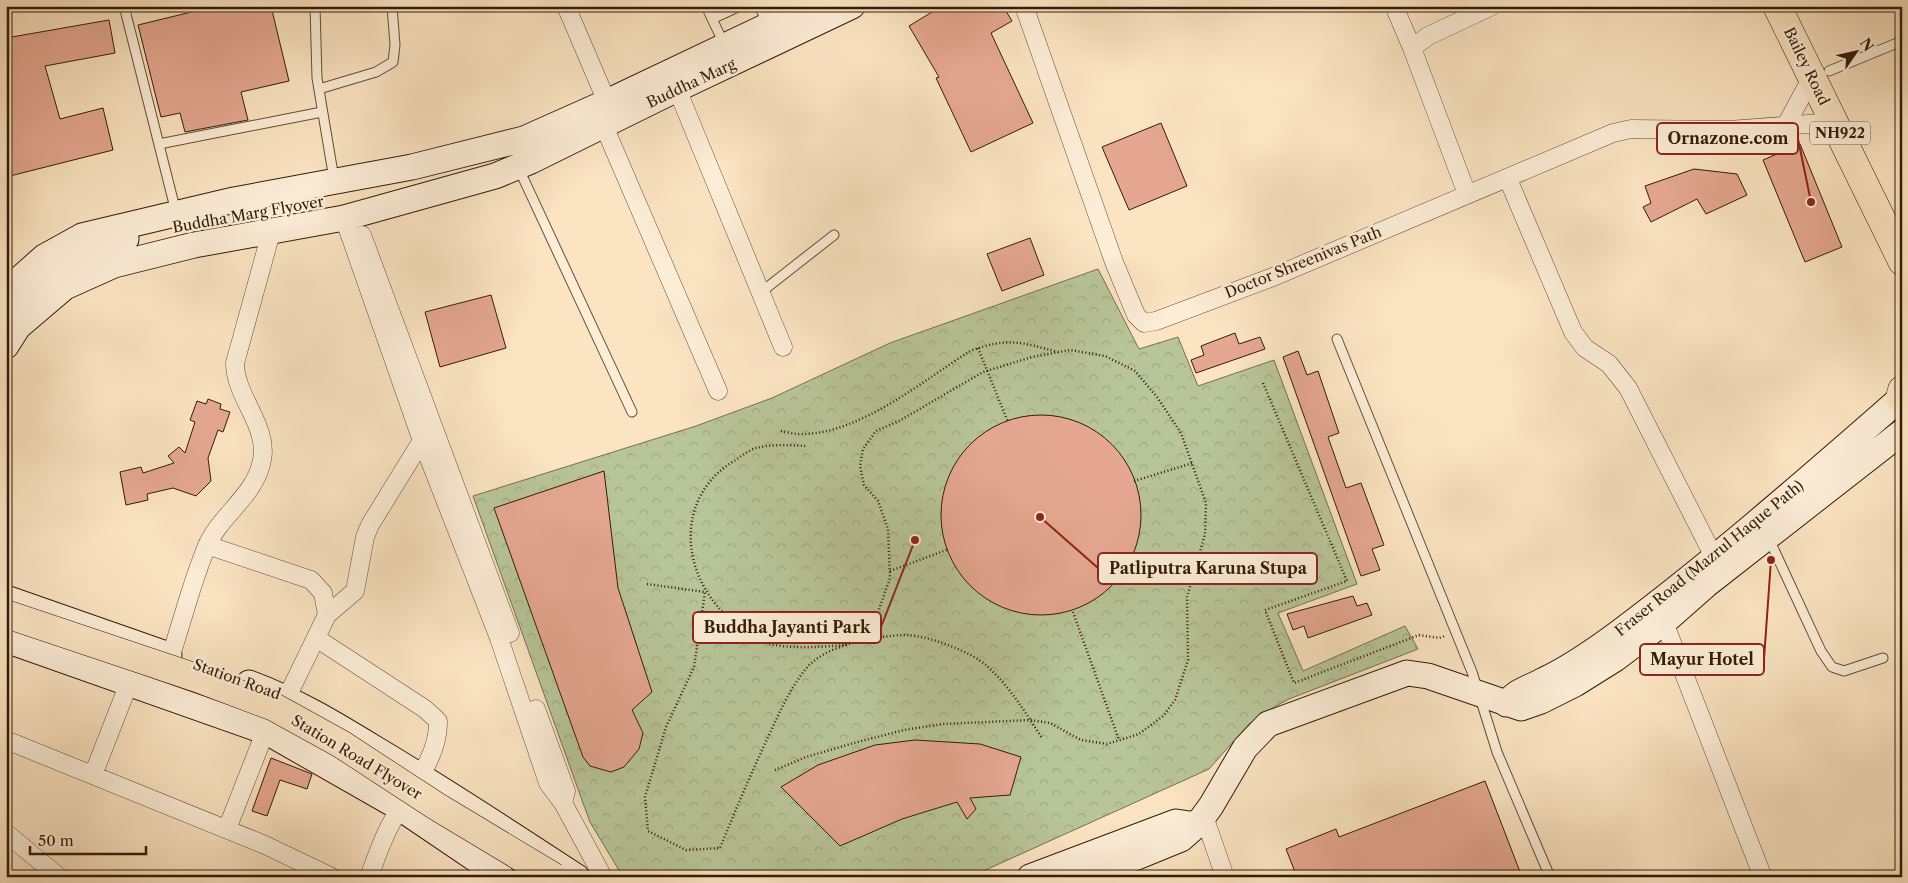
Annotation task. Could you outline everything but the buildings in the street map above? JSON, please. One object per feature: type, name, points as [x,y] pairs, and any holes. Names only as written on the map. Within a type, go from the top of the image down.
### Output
[{"type":"main road","name":"Buddha Marg","points":[[515,157],[605,114],[725,47],[764,16],[809,6]]},
{"type":"main road","name":"Buddha Marg","points":[[605,114],[677,88],[852,6]]},
{"type":"main road","name":"Bailey Road","points":[[1777,6],[1820,74],[1902,220]]},
{"type":"main road","name":"Bailey Road","points":[[1797,6],[1835,122],[1902,261]]},
{"type":"main road","points":[[6,291],[44,257],[82,236],[176,212],[412,167],[515,157]]},
{"type":"main road","points":[[8,340],[18,327],[65,287],[114,265],[194,245],[349,216],[494,176],[515,157]]},
{"type":"main road","name":"Buddha Marg Flyover","points":[[6,311],[54,269],[110,243],[166,229],[388,188],[515,157]]},
{"type":"main road","name":"Fraser Road (Mazrul Haque Path)","points":[[1506,704],[1515,692],[1544,681],[1615,635],[1714,557],[1901,395]]},
{"type":"main road","name":"Fraser Road (Mazrul Haque Path)","points":[[1088,877],[1181,839],[1200,820],[1245,748],[1268,724],[1407,673],[1428,676],[1521,708],[1541,701],[1575,684],[1615,659],[1664,622],[1706,586],[1902,432]]},
{"type":"main road","name":"Station Road","points":[[6,598],[287,697],[421,776],[577,877]]},
{"type":"main road","name":"Station Road Flyover","points":[[6,614],[197,678],[274,707],[341,744],[436,806],[554,877]]},
{"type":"main road","name":"Station Road Flyover","points":[[6,629],[276,724],[313,743],[522,877]]},
{"type":"main road","points":[[6,640],[268,732],[400,808],[502,877]]},
{"type":"main road","points":[[1030,877],[1176,822],[1200,820]]},
{"type":"street","points":[[566,6],[605,114],[718,390]]},
{"type":"street","name":"Doctor Shreenivas Path","points":[[1024,6],[1114,262],[1136,315],[1144,322],[1156,321],[1273,277],[1467,194],[1508,179],[1590,141],[1631,129],[1729,130],[1835,122]]},
{"type":"street","points":[[1394,6],[1412,48],[1467,194]]},
{"type":"street","points":[[1412,48],[1428,36],[1492,6]]},
{"type":"street","points":[[1786,125],[1820,74]]},
{"type":"street","points":[[677,88],[783,347]]},
{"type":"street","points":[[1508,179],[1572,332],[1586,348],[1609,364],[1628,388],[1714,557]]},
{"type":"street","points":[[349,216],[473,554],[548,783],[563,803],[603,877]]},
{"type":"street","points":[[171,655],[207,545],[222,520],[250,488],[262,460],[262,441],[237,383],[235,363],[272,230]]},
{"type":"street","points":[[227,829],[262,740],[287,697],[327,615],[355,591],[365,537],[370,525],[427,432]]},
{"type":"street","points":[[207,545],[311,580],[323,593],[327,615]]},
{"type":"street","points":[[1664,622],[1762,875]]},
{"type":"street","points":[[316,638],[425,709],[438,720],[438,735],[421,776],[392,821],[369,877]]},
{"type":"street","points":[[93,775],[129,684]]},
{"type":"street","points":[[6,740],[227,829],[332,877]]},
{"type":"street","points":[[1200,820],[1225,877]]},
{"type":"street","points":[[6,833],[59,877]]},
{"type":"lane","points":[[124,6],[176,212]]},
{"type":"lane","points":[[315,6],[315,57],[322,112],[335,182]]},
{"type":"lane","points":[[319,89],[376,72],[393,62],[395,45],[392,6]]},
{"type":"lane","points":[[706,6],[725,47]]},
{"type":"lane","points":[[712,20],[740,6]]},
{"type":"lane","points":[[1820,74],[1902,41]]},
{"type":"lane","points":[[159,144],[322,112]]},
{"type":"lane","points":[[515,157],[632,412]]},
{"type":"lane","points":[[760,293],[834,235]]},
{"type":"lane","points":[[1337,339],[1472,672],[1497,752],[1550,877]]},
{"type":"lane","points":[[1768,537],[1821,651],[1832,668],[1844,671],[1883,658]]},
{"type":"path","points":[[781,431],[803,434],[833,429],[868,417],[970,351],[978,348],[1013,341],[1059,352]]},
{"type":"path","points":[[978,348],[1008,422]]},
{"type":"path","points":[[704,592],[694,667],[666,728],[645,797],[648,831],[686,850],[720,848],[747,780],[788,696],[806,668],[821,657],[846,645],[878,615],[890,578],[888,529],[878,501],[864,485],[860,466],[863,449],[876,431],[899,421],[988,370],[1032,357],[1070,350],[1105,356],[1135,371],[1157,397],[1181,433],[1193,463],[1206,503],[1205,534],[1186,597],[1188,660],[1175,700],[1164,716],[1139,734],[1108,744],[1081,740],[1050,723],[1031,720],[943,724],[904,730],[814,755],[775,770]]},
{"type":"path","points":[[1263,383],[1347,581],[1265,610],[1294,683],[1419,635],[1439,638]]},
{"type":"path","points":[[806,446],[755,448],[718,470],[696,504],[689,532],[693,565],[704,592],[731,622],[753,638],[792,647],[846,645],[878,638],[906,635],[958,649],[986,664],[1016,698],[1042,738]]},
{"type":"path","points":[[1134,481],[1193,463]]},
{"type":"path","points":[[890,571],[949,549]]},
{"type":"path","points":[[647,584],[704,592]]},
{"type":"path","points":[[1073,612],[1119,740]]},
{"type":"green space","points":[[1098,269],[1139,349],[1178,337],[1198,386],[1274,360],[1357,584],[1278,613],[1303,671],[1405,626],[1418,649],[1289,699],[1249,724],[1209,769],[970,877],[623,877],[590,822],[473,496],[696,426],[772,398],[890,343]]},
{"type":"place","name":"Ornazone.com","points":[[1811,202]]},
{"type":"place","name":"Patliputra Karuna Stupa","points":[[1040,517]]},
{"type":"place","name":"Buddha Jayanti Park","points":[[915,540]]},
{"type":"place","name":"Mayur Hotel","points":[[1771,560]]}]
